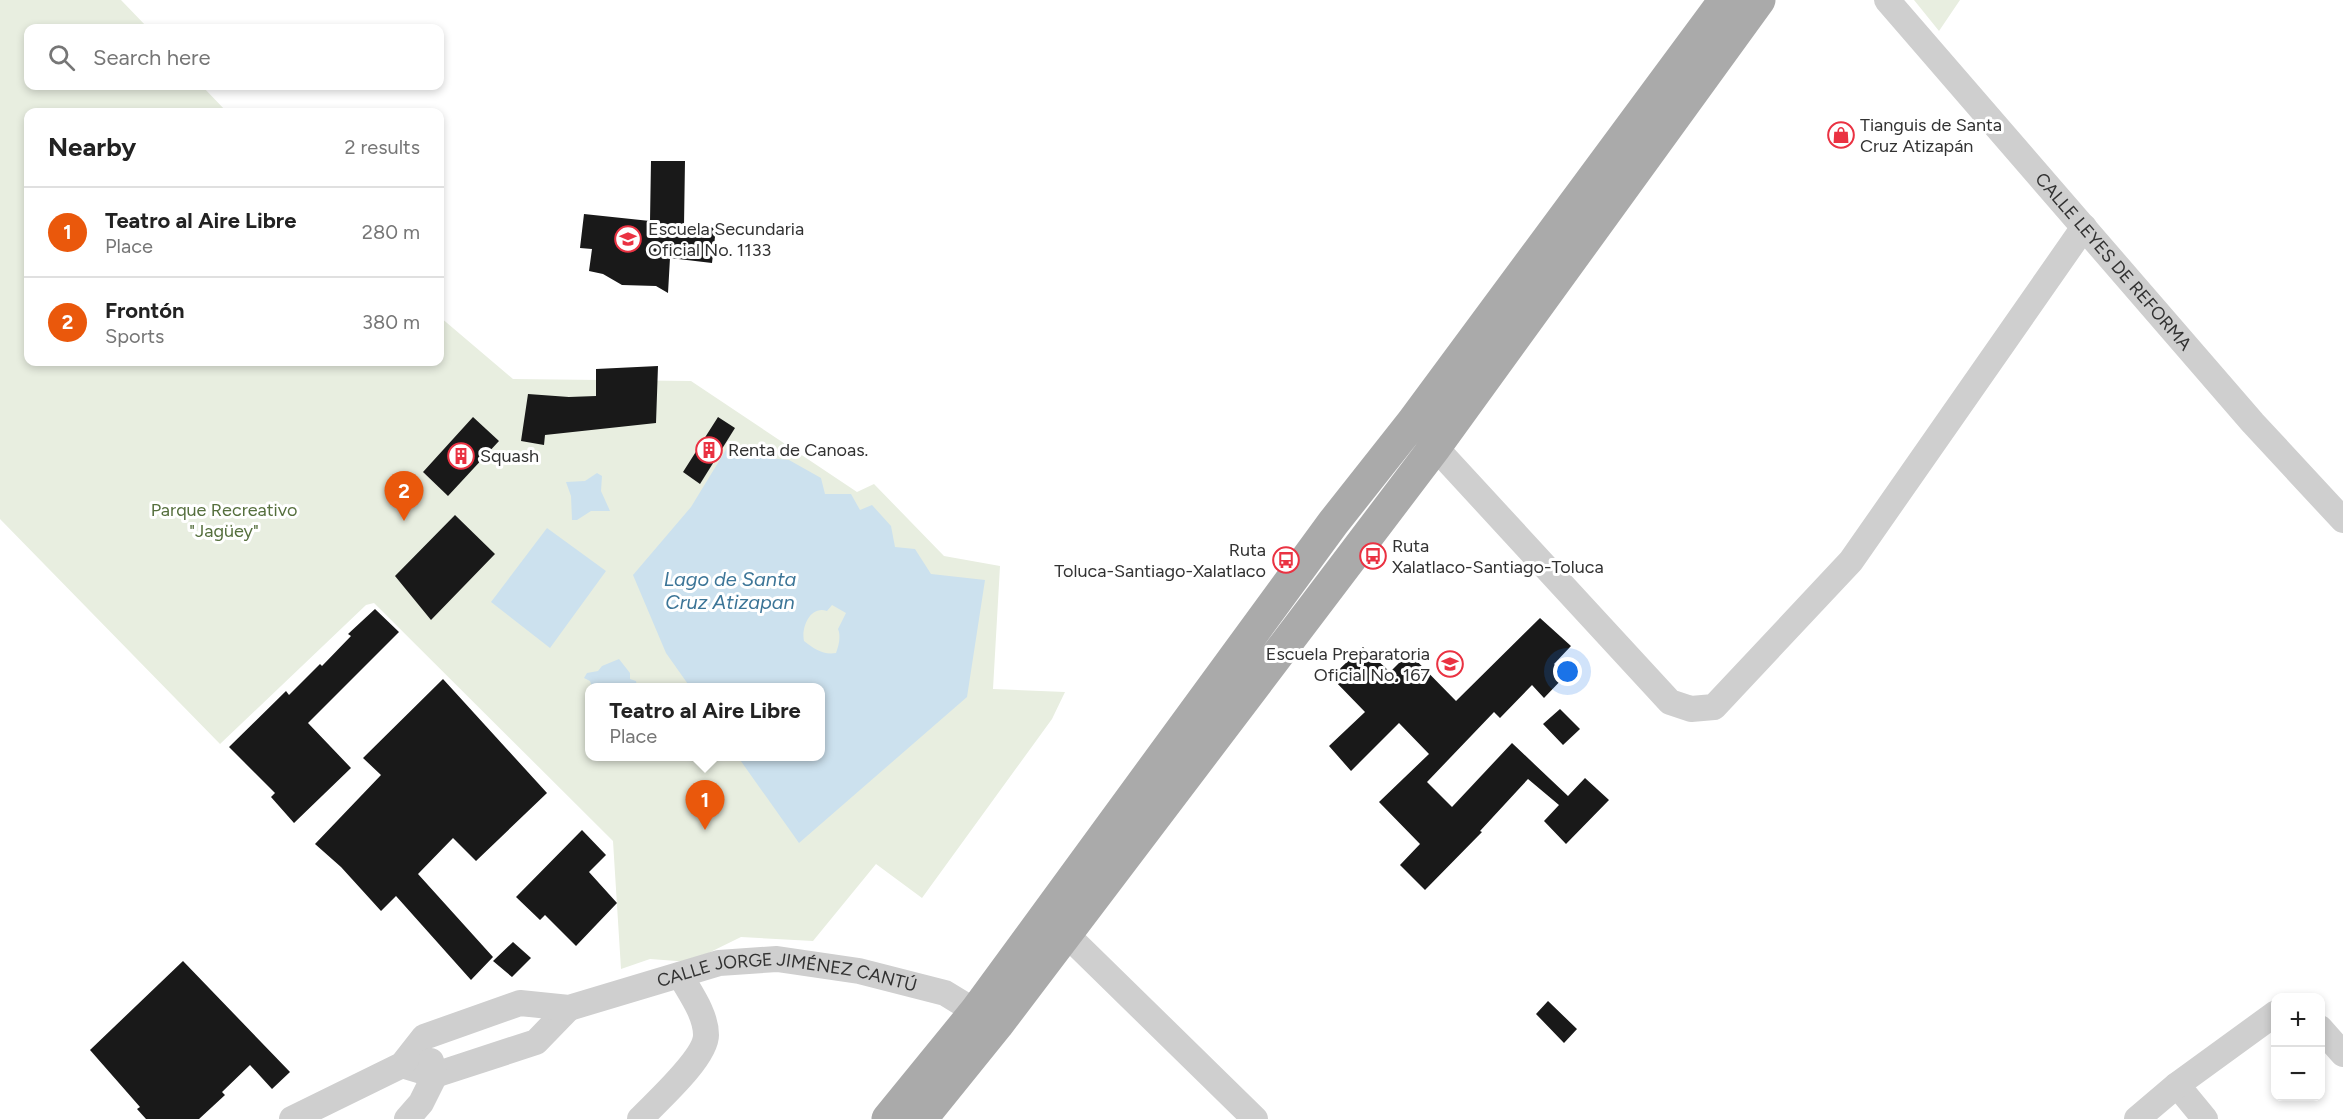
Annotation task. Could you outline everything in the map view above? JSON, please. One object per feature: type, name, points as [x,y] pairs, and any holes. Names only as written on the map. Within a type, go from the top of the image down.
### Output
[{"type":"main road","points":[[921,1119],[986,1018],[1333,523],[1412,423],[1725,0]]},
{"type":"main road","points":[[888,1119],[1066,934],[1435,447],[1759,0]]},
{"type":"street","name":"CALLE LEYES DE REFORMA","points":[[1887,0],[2253,423],[2343,520]]},
{"type":"street","points":[[1412,423],[1670,702],[1690,709],[1714,707],[1851,561],[2084,227]]},
{"type":"street","points":[[1066,934],[1255,1119]]},
{"type":"street","name":"CALLE JORGE JIMÉNEZ CANTÚ","points":[[424,1037],[520,1003],[569,1008],[719,963],[777,960],[860,971],[917,984],[945,993],[986,1018]]},
{"type":"street","points":[[640,1119],[696,1059],[706,1038],[705,1026],[697,1004],[681,975]]},
{"type":"street","name":"CALLE JORGE JIMÉNEZ CANTÚ","points":[[435,1075],[536,1042],[569,1008]]},
{"type":"street","points":[[2137,1119],[2177,1085],[2271,1017]]},
{"type":"street","points":[[2325,1034],[2343,1054]]},
{"type":"street","points":[[292,1119],[402,1065],[424,1037]]},
{"type":"street","points":[[407,1119],[421,1103],[435,1075],[424,1037]]},
{"type":"street","points":[[402,1065],[435,1075]]},
{"type":"street","points":[[2177,1085],[2205,1119]]},
{"type":"green space","name":"Parque Recreativo \"Jagüey\"","points":[[0,0],[121,0],[144,24],[24,24],[24,90],[206,90],[223,108],[24,108],[24,366],[444,366],[444,320],[513,379],[691,381],[857,492],[874,484],[944,556],[1000,566],[993,689],[1065,692],[1052,719],[922,898],[876,864],[813,941],[741,937],[690,962],[650,959],[621,969],[613,841],[374,603],[366,605],[220,744],[0,519]]},
{"type":"green space","points":[[1914,0],[1960,0],[1939,31]]},
{"type":"water","name":"Lago de Santa Cruz Atizapan","points":[[727,448],[750,458],[755,449],[768,458],[789,460],[821,478],[825,494],[851,494],[860,510],[872,505],[891,526],[895,547],[915,549],[931,574],[985,580],[967,697],[799,843],[741,761],[825,761],[825,683],[687,683],[666,653],[633,575],[691,507]],"holes":[[[832,605],[846,613],[838,629],[839,641],[836,653],[819,651],[804,641],[805,624],[811,614],[821,610],[827,611]]]},
{"type":"water","points":[[597,473],[602,476],[601,491],[610,511],[591,511],[577,520],[572,520],[571,496],[566,482],[585,481]]},
{"type":"water","points":[[547,528],[606,571],[550,648],[491,602]]},
{"type":"water","points":[[619,659],[630,673],[630,679],[636,683],[591,683],[584,678],[587,673],[598,671],[602,666]]},
{"type":"building","points":[[651,161],[685,161],[684,225],[716,228],[712,263],[670,258],[668,293],[656,286],[622,285],[603,274],[589,271],[592,249],[580,248],[584,214],[650,221]]},
{"type":"building","points":[[658,366],[656,423],[545,435],[544,445],[521,441],[528,394],[596,396],[596,369]]},
{"type":"building","name":"Squash","points":[[473,417],[499,441],[448,496],[423,472]]},
{"type":"building","name":"Renta de Canoas.","points":[[718,417],[735,428],[700,484],[683,472]]},
{"type":"building","points":[[455,515],[495,554],[431,620],[395,576]]},
{"type":"building","points":[[375,609],[399,632],[308,723],[351,768],[294,823],[271,797],[275,793],[229,747],[286,691],[289,695],[320,664],[322,666],[351,636],[348,634]]},
{"type":"building","points":[[1540,618],[1571,646],[1554,664],[1565,676],[1544,698],[1532,685],[1500,718],[1494,712],[1427,782],[1452,807],[1512,743],[1568,796],[1585,778],[1609,800],[1566,844],[1544,821],[1559,805],[1528,779],[1480,831],[1482,832],[1425,890],[1400,865],[1420,844],[1379,802],[1429,754],[1399,723],[1351,771],[1329,746],[1365,712],[1331,677],[1363,647],[1390,672],[1409,653],[1456,701]]},
{"type":"building","points":[[443,679],[547,793],[476,861],[453,838],[418,874],[493,957],[471,980],[396,896],[381,911],[341,867],[315,844],[381,775],[363,758]]},
{"type":"building","points":[[1560,709],[1580,729],[1563,745],[1543,724]]},
{"type":"building","points":[[582,830],[606,855],[589,872],[617,903],[576,946],[545,915],[540,920],[516,897]]},
{"type":"building","points":[[513,942],[531,958],[512,977],[493,961]]},
{"type":"building","points":[[183,961],[290,1072],[272,1089],[250,1065],[222,1092],[225,1095],[199,1119],[146,1119],[137,1109],[140,1107],[90,1050]]},
{"type":"building","points":[[1548,1001],[1577,1029],[1564,1043],[1536,1014]]},
{"type":"place","name":"Tianguis de Santa Cruz Atizapán","points":[[1841,135]]},
{"type":"place","name":"Escuela Secundaria Oficial No. 1133","points":[[628,239]]},
{"type":"place","name":"Renta de Canoas.","points":[[709,450]]},
{"type":"place","name":"Squash","points":[[461,456]]},
{"type":"place","name":"Frontón","points":[[404,521]]},
{"type":"place","name":"Ruta Xalatlaco-Santiago-Toluca","points":[[1373,556]]},
{"type":"place","name":"Ruta Toluca-Santiago-Xalatlaco","points":[[1286,560]]},
{"type":"place","name":"Escuela Preparatoria Oficial No. 167","points":[[1450,664]]},
{"type":"place","name":"Teatro al Aire Libre","points":[[705,830]]}]
